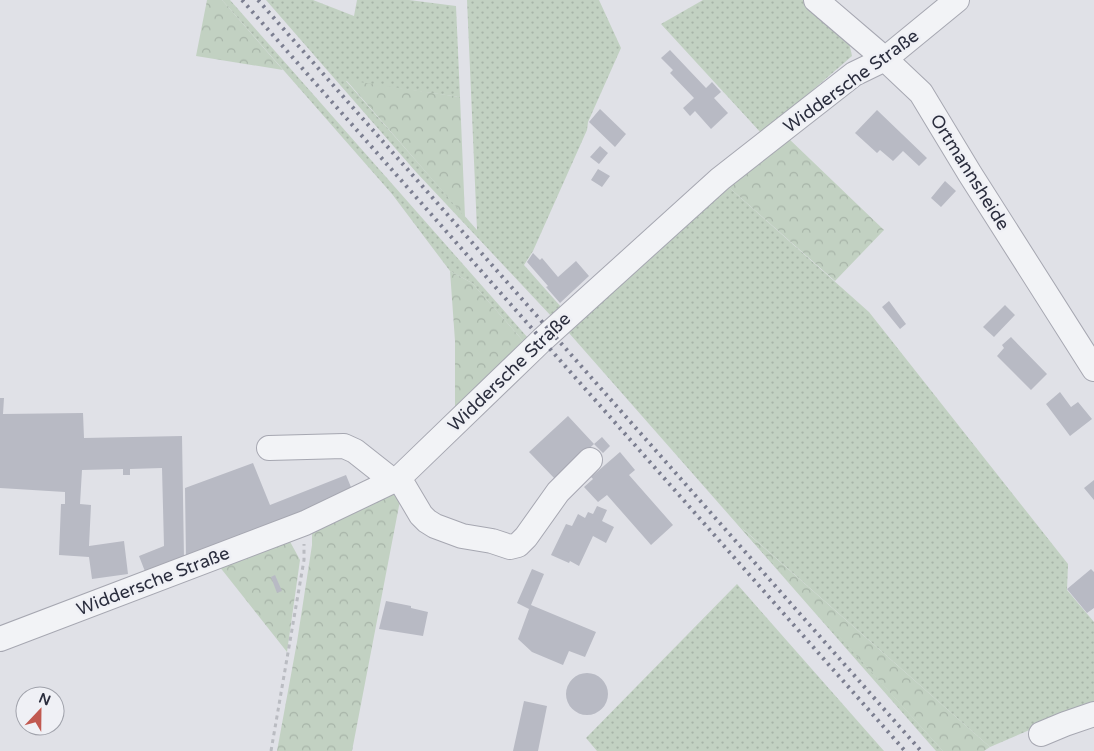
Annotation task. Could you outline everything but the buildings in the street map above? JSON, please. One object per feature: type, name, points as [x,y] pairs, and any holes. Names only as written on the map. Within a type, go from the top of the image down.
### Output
[{"type":"street","name":"Ortmannsheide","points":[[816,0],[920,93],[1094,369]]},
{"type":"street","name":"Widdersche Straße","points":[[0,639],[305,523],[396,480],[542,340],[720,179],[854,74],[885,60],[957,0]]},
{"type":"street","points":[[269,448],[344,446],[396,480],[427,522],[462,536],[492,541],[510,547],[518,545],[526,537],[558,492],[590,460]]},
{"type":"street","points":[[1041,734],[1094,714]]},
{"type":"path","points":[[271,751],[304,560],[305,523]]},
{"type":"green space","points":[[207,0],[222,0],[283,70],[196,56]]},
{"type":"green space","points":[[222,0],[230,0],[528,338],[524,342],[472,283],[450,271],[392,194]]},
{"type":"green space","points":[[266,0],[313,0],[354,16],[357,0],[409,0],[456,6],[460,97],[346,81],[477,230],[467,0],[599,0],[621,48],[533,251],[524,265],[562,308],[552,317],[416,172]]},
{"type":"green space","points":[[703,0],[803,0],[848,38],[852,56],[762,134],[661,24]]},
{"type":"green space","points":[[346,80],[460,97],[465,217]]},
{"type":"green space","points":[[786,136],[884,230],[835,281],[724,183]]},
{"type":"green space","points":[[724,183],[869,312],[1068,564],[1067,590],[1094,622],[1094,707],[1060,717],[990,747],[742,528],[943,751],[936,751],[569,333],[611,285]]},
{"type":"green space","points":[[450,271],[472,283],[524,342],[455,412],[455,341]]},
{"type":"green space","points":[[403,485],[352,751],[277,751],[297,642],[312,545],[312,525]]},
{"type":"green space","points":[[737,524],[990,747],[984,751],[943,751]]},
{"type":"green space","points":[[287,536],[300,560],[287,652],[219,566]]},
{"type":"green space","points":[[737,584],[884,751],[597,751],[586,738]]},
{"type":"railway","points":[[242,0],[905,751]]},
{"type":"railway","points":[[258,0],[921,751]]}]
